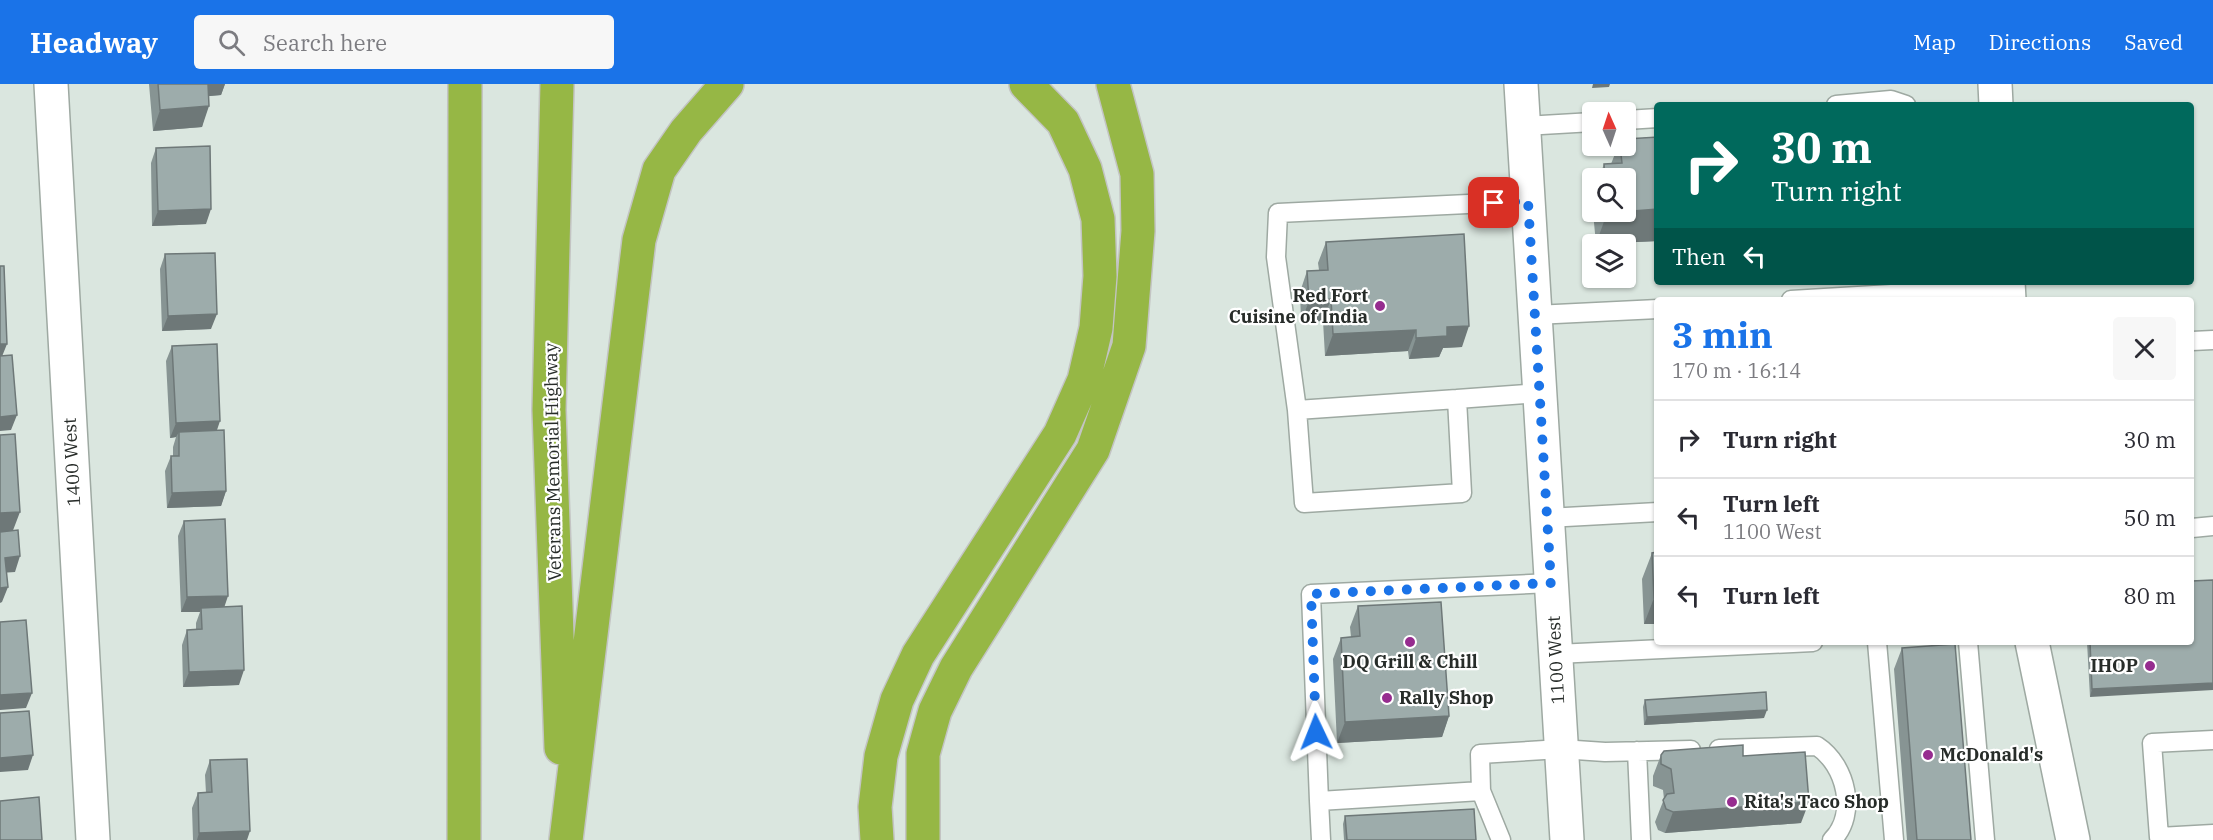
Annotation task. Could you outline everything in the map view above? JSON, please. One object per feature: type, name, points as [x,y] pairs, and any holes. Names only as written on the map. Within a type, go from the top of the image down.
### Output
[{"type":"highway","points":[[464,840],[465,84]]},
{"type":"highway","name":"Veterans Memorial Highway","points":[[557,84],[549,410],[565,840]]},
{"type":"highway","points":[[565,840],[639,240],[659,170],[686,131],[728,84]]},
{"type":"highway","points":[[877,840],[875,807],[881,756],[897,700],[918,655],[1060,434],[1084,380],[1096,328],[1100,276],[1098,219],[1085,169],[1063,122],[1026,84]]},
{"type":"highway","points":[[923,840],[923,754],[935,711],[956,668],[1093,450],[1129,346],[1138,231],[1137,174],[1113,84]]},
{"type":"street","name":"1400 West","points":[[51,84],[93,840]]},
{"type":"street","name":"1100 West","points":[[1521,84],[1567,840]]},
{"type":"street","points":[[1995,84],[1996,102]]},
{"type":"street","points":[[2033,645],[2073,840]]},
{"type":"lane","points":[[1869,102],[1891,100],[1897,102]]},
{"type":"lane","points":[[1636,119],[1654,118]]},
{"type":"lane","points":[[1524,126],[1582,123]]},
{"type":"lane","points":[[1457,399],[1462,494],[1304,503],[1297,410],[1276,257],[1278,213],[1528,201]]},
{"type":"lane","points":[[1821,297],[1932,286],[2008,290]]},
{"type":"lane","points":[[1535,315],[1654,309]]},
{"type":"lane","points":[[2194,341],[2213,340]]},
{"type":"lane","points":[[1297,410],[1540,393]]},
{"type":"lane","points":[[1547,518],[1654,512]]},
{"type":"lane","points":[[2194,528],[2213,526]]},
{"type":"lane","points":[[1321,840],[1311,594],[1551,583]]},
{"type":"lane","points":[[1556,654],[1749,645]]},
{"type":"lane","points":[[1877,645],[1894,840]]},
{"type":"lane","points":[[1968,645],[1985,840]]},
{"type":"lane","points":[[2213,740],[2152,743],[2158,837],[2213,834]]},
{"type":"lane","points":[[1501,840],[1481,791],[1479,754],[1561,749],[1637,751],[1817,746],[1830,754],[1839,767],[1845,794],[1845,820],[1832,840]]},
{"type":"lane","points":[[1637,751],[1641,840]]},
{"type":"lane","points":[[1319,801],[1481,791]]},
{"type":"lane","points":[[1404,796],[1405,818]]},
{"type":"building","points":[[158,84],[208,84],[209,106],[160,110]]},
{"type":"building","points":[[1654,137],[1654,209],[1636,211],[1636,168],[1604,168],[1604,164],[1622,163],[1621,156],[1636,156],[1636,138]]},
{"type":"building","points":[[210,146],[211,209],[158,211],[156,148]]},
{"type":"building","name":"Red Fort Cuisine of India","points":[[1464,234],[1469,326],[1447,327],[1447,336],[1416,338],[1416,330],[1333,334],[1331,299],[1309,301],[1307,271],[1328,270],[1326,242]]},
{"type":"building","points":[[215,253],[217,314],[168,316],[165,254]]},
{"type":"building","points":[[0,266],[4,266],[7,344],[0,344]]},
{"type":"building","points":[[217,344],[220,421],[176,423],[172,346]]},
{"type":"building","points":[[12,355],[17,415],[0,417],[0,356]]},
{"type":"building","points":[[224,430],[226,491],[172,493],[171,456],[179,456],[179,432]]},
{"type":"building","points":[[15,434],[20,512],[0,513],[0,435]]},
{"type":"building","points":[[225,519],[228,596],[187,597],[184,521]]},
{"type":"building","points":[[18,530],[20,556],[5,558],[8,587],[0,588],[0,532]]},
{"type":"building","points":[[1652,553],[1654,553],[1654,598]]},
{"type":"building","name":"IHOP","points":[[2213,580],[2213,683],[2092,689],[2090,645],[2194,645],[2194,581]]},
{"type":"building","name":"Rally Shop","points":[[1441,602],[1449,716],[1345,722],[1341,638],[1360,636],[1358,606]]},
{"type":"building","points":[[242,606],[244,670],[189,672],[187,630],[202,629],[201,608]]},
{"type":"building","points":[[26,620],[32,693],[0,695],[0,622]]},
{"type":"building","name":"McDonald's","points":[[1955,645],[1971,840],[1917,840],[1902,648]]},
{"type":"building","points":[[1766,692],[1767,710],[1647,717],[1645,700]]},
{"type":"building","points":[[29,711],[33,755],[0,758],[0,713]]},
{"type":"building","points":[[1743,745],[1743,756],[1805,752],[1809,802],[1673,812],[1666,809],[1663,800],[1667,794],[1674,793],[1671,769],[1661,764],[1661,755],[1664,751]]},
{"type":"building","points":[[247,759],[250,831],[199,833],[198,793],[212,792],[210,760]]},
{"type":"building","points":[[39,797],[42,840],[0,840],[0,801]]},
{"type":"building","points":[[1474,809],[1476,840],[1347,840],[1345,816]]},
{"type":"place","name":"Red Fort Cuisine of India","points":[[1380,306]]},
{"type":"place","name":"DQ Grill & Chill","points":[[1410,642]]},
{"type":"place","name":"IHOP","points":[[2150,666]]},
{"type":"place","name":"Rally Shop","points":[[1387,698]]},
{"type":"place","name":"McDonald's","points":[[1928,755]]},
{"type":"place","name":"Rita's Taco Shop","points":[[1732,802]]},
{"type":"route","points":[[1316,732],[1311,594],[1551,583],[1528,201],[1494,203]]}]
